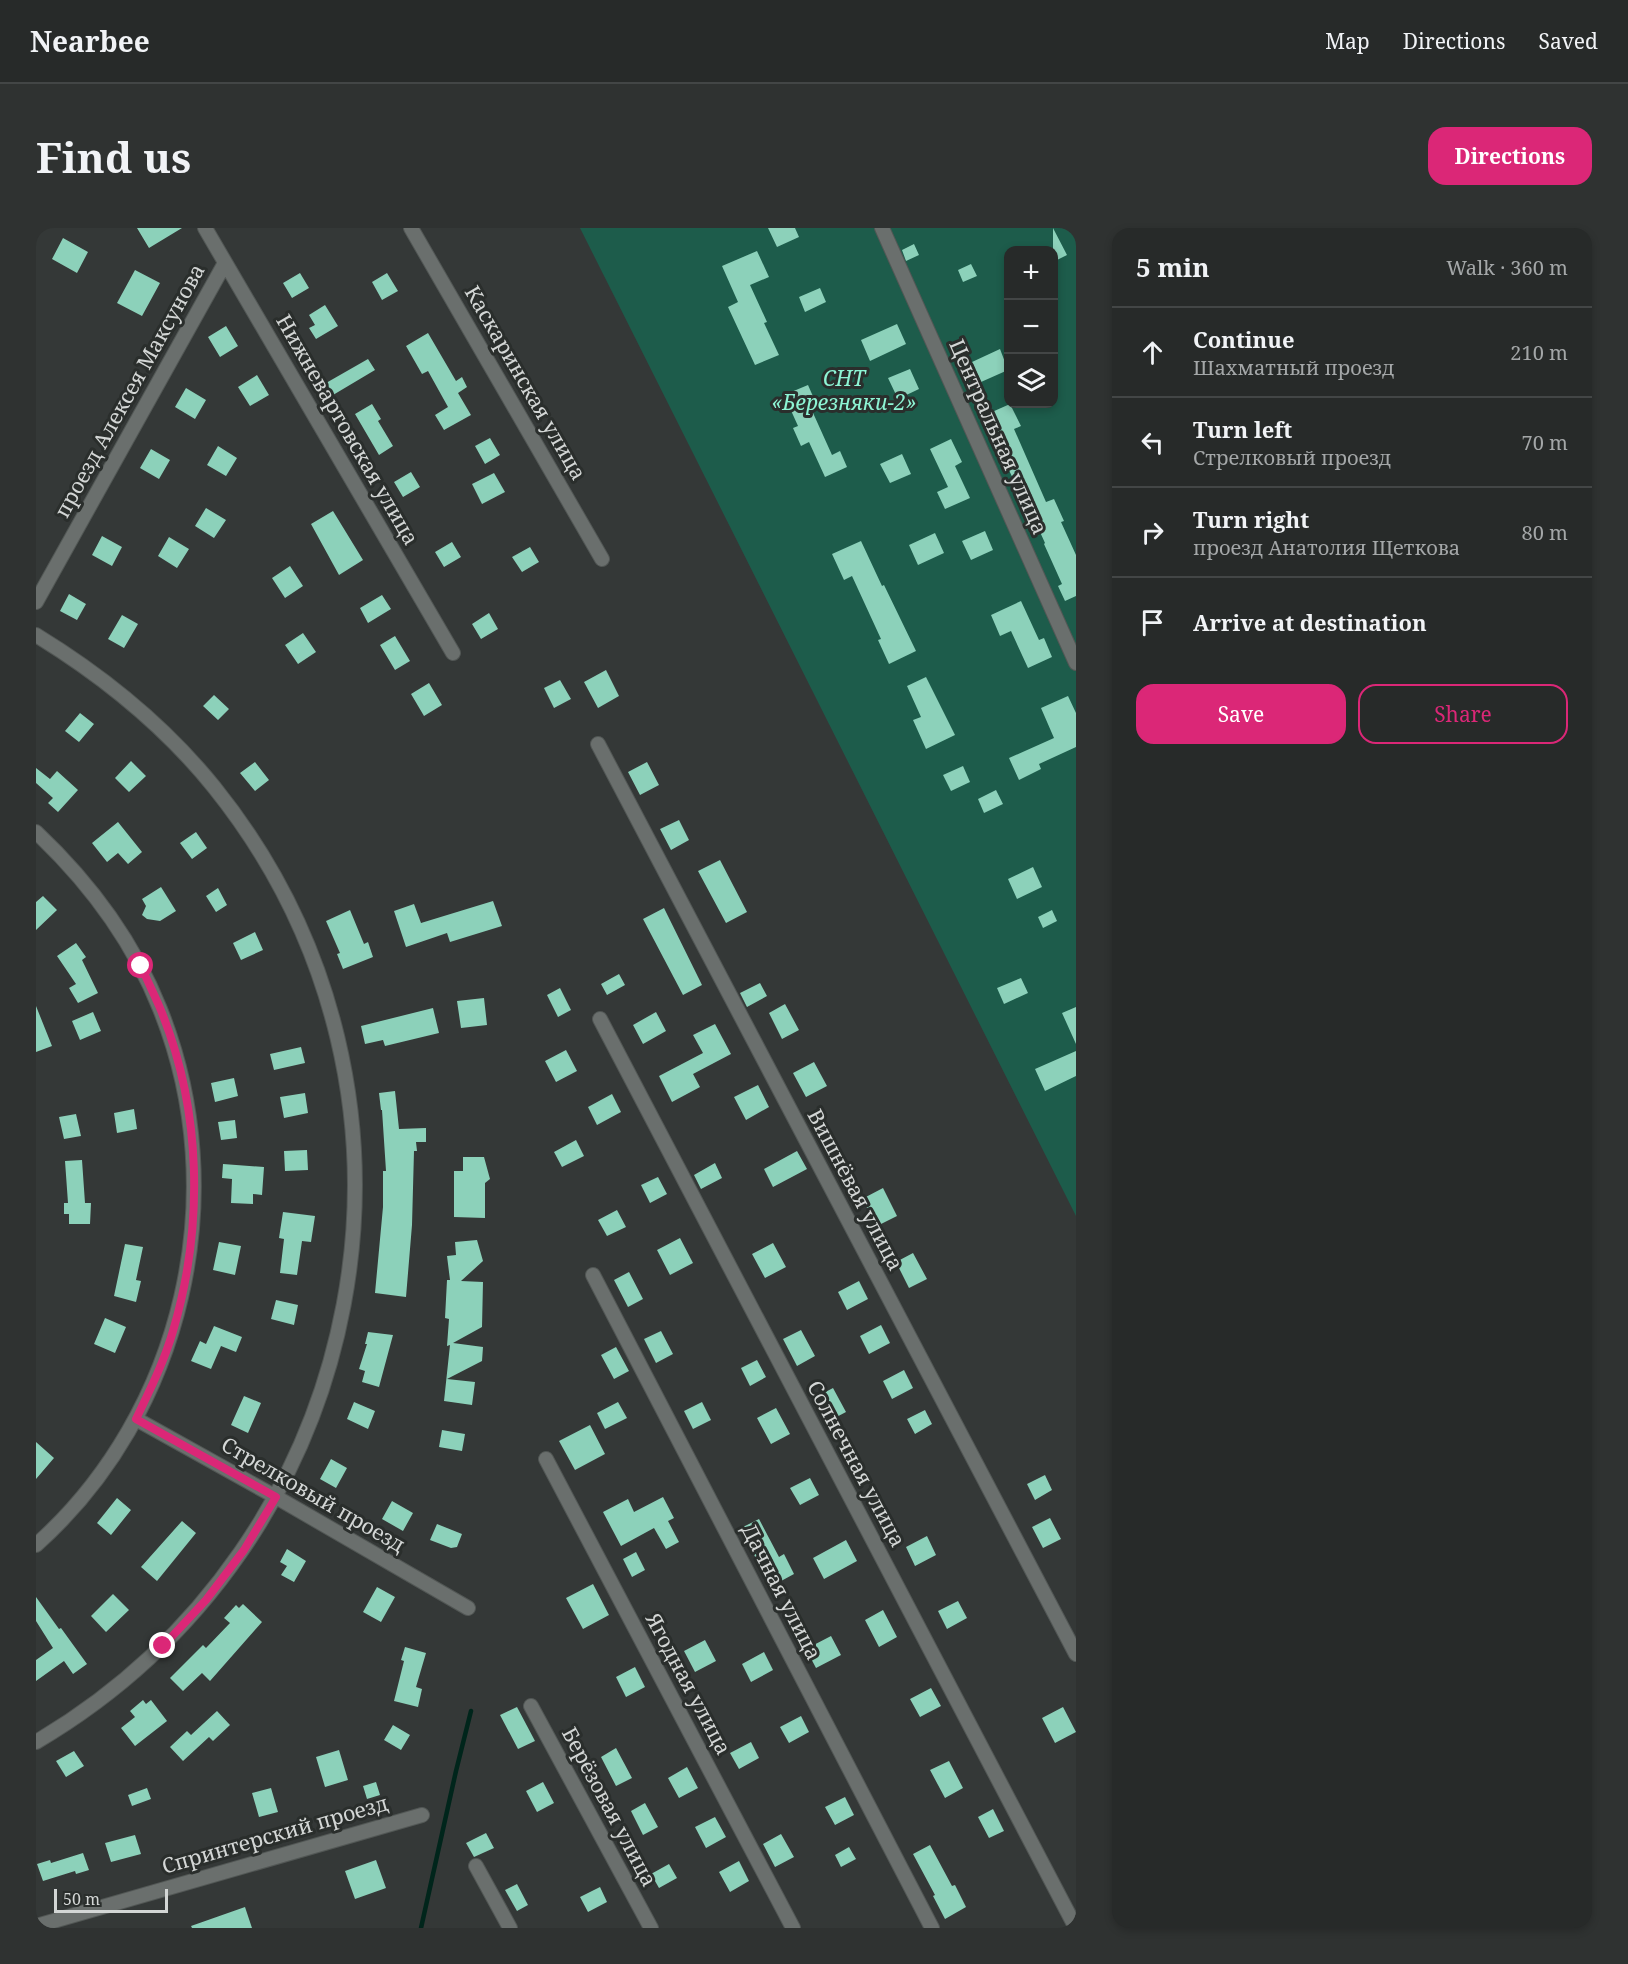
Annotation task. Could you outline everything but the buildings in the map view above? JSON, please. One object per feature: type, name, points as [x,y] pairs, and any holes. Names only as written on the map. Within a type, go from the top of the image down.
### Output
[{"type":"street","name":"Нижневартовская улица","points":[[205,228],[453,654]]},
{"type":"street","name":"Каскаринская улица","points":[[411,228],[602,559]]},
{"type":"street","name":"Центральная улица","points":[[882,228],[1076,663]]},
{"type":"street","name":"проезд Алексея Максунова","points":[[36,602],[225,263]]},
{"type":"street","points":[[36,635],[76,659],[126,698],[172,740],[214,787],[251,838],[283,892],[309,950],[329,1008],[344,1070],[353,1132],[355,1195],[352,1258],[342,1320],[326,1381],[304,1440],[276,1497],[237,1558],[206,1600],[163,1646],[116,1688],[65,1725],[36,1742]]},
{"type":"street","name":"Вишнёвая улица","points":[[598,744],[1076,1654]]},
{"type":"street","points":[[36,832],[58,852],[89,887],[117,926],[141,966],[160,1009],[176,1053],[187,1100],[193,1146],[195,1193],[192,1240],[185,1287],[173,1333],[157,1377],[136,1419],[111,1459],[83,1497],[36,1545]]},
{"type":"street","name":"Солнечная улица","points":[[600,1019],[1076,1928]]},
{"type":"street","name":"Дачная улица","points":[[593,1275],[932,1928]]},
{"type":"street","name":"Стрелковый проезд","points":[[136,1419],[468,1608]]},
{"type":"street","name":"Ягодная улица","points":[[546,1459],[793,1928]]},
{"type":"street","name":"Берёзовая улица","points":[[531,1706],[651,1928]]},
{"type":"street","name":"Спринтерский проезд","points":[[36,1926],[422,1815]]},
{"type":"street","points":[[476,1866],[510,1928]]},
{"type":"green space","name":"СНТ «Березняки-2»","points":[[580,228],[1076,228],[1076,1216]]},
{"type":"waterway","points":[[421,1928],[471,1711]]},
{"type":"route","points":[[141,966],[176,1053],[187,1100],[193,1146],[195,1193],[192,1240],[185,1287],[173,1333],[157,1377],[136,1419],[276,1497],[244,1550],[206,1600],[163,1646]]}]
